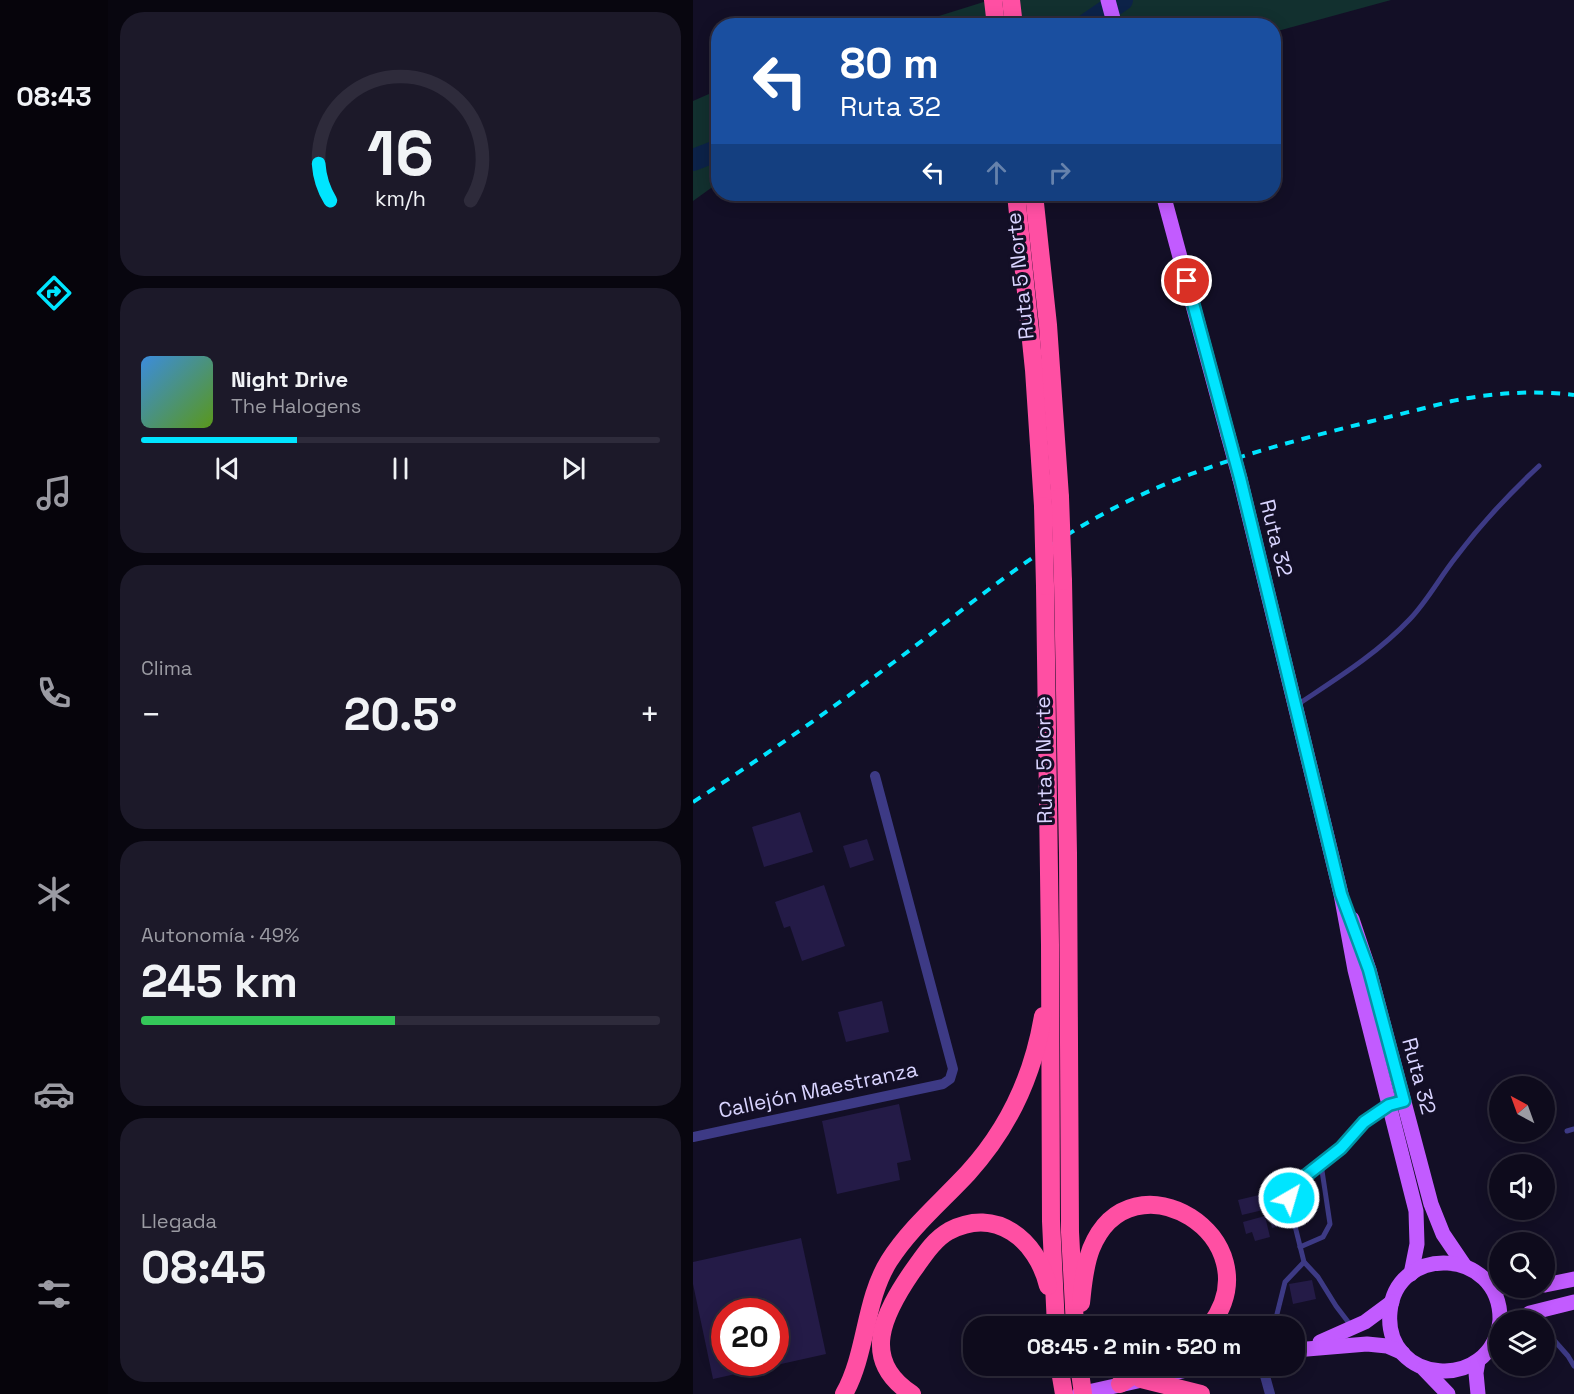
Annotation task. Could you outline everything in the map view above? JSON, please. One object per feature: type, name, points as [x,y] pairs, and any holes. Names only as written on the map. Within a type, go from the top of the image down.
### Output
[{"type":"highway","points":[[993,0],[995,18]]},
{"type":"highway","points":[[1011,0],[1013,18]]},
{"type":"highway","name":"Ruta 5 Norte","points":[[1018,201],[1031,245],[1052,374],[1061,496],[1068,865],[1070,1232],[1075,1316]]},
{"type":"highway","name":"Ruta 5 Norte","points":[[1034,201],[1031,245],[1035,381],[1043,506],[1045,586],[1051,1210],[1056,1316]]},
{"type":"highway","points":[[844,1394],[855,1370],[872,1303],[888,1262],[911,1233],[993,1143],[1020,1096],[1038,1041],[1050,945]]},
{"type":"highway","points":[[1078,1316],[1087,1260],[1102,1228],[1127,1210],[1156,1205],[1175,1209],[1195,1218],[1208,1231],[1220,1250],[1225,1269],[1225,1290],[1216,1316]]},
{"type":"highway","points":[[912,1394],[897,1383],[885,1366],[881,1350],[883,1327],[900,1290],[934,1243],[948,1231],[978,1222],[998,1225],[1017,1234],[1031,1247],[1041,1264],[1054,1316]]},
{"type":"highway","points":[[1061,1376],[1064,1394]]},
{"type":"highway","points":[[1080,1376],[1081,1394]]},
{"type":"highway","points":[[1120,1384],[1137,1376]]},
{"type":"highway","points":[[1155,1376],[1201,1394]]},
{"type":"main road","points":[[1108,0],[1113,18]]},
{"type":"main road","name":"Ruta 32","points":[[1165,201],[1240,478],[1341,894],[1355,970],[1416,1211],[1417,1244],[1411,1274]]},
{"type":"main road","name":"Ruta 32","points":[[1341,894],[1366,962],[1435,1217],[1443,1234],[1464,1265]]},
{"type":"main road","points":[[1403,1353],[1392,1334],[1390,1312],[1392,1302],[1403,1282],[1411,1274],[1420,1268],[1442,1262],[1464,1265],[1489,1280]]},
{"type":"main road","points":[[1555,1283],[1574,1279]]},
{"type":"main road","points":[[1305,1347],[1353,1328],[1392,1302]]},
{"type":"main road","points":[[1551,1310],[1574,1302]]},
{"type":"main road","points":[[1305,1349],[1367,1344],[1387,1346],[1403,1353],[1424,1369],[1447,1394]]},
{"type":"main road","points":[[1424,1369],[1452,1372],[1470,1366],[1489,1350]]},
{"type":"main road","points":[[1478,1361],[1476,1373],[1478,1394]]},
{"type":"main road","points":[[1081,1394],[1120,1384]]},
{"type":"street","name":"Callejón Maestranza","points":[[693,1137],[943,1084],[950,1078],[953,1069],[875,776]]},
{"type":"street","points":[[1265,1376],[1270,1394]]},
{"type":"lane","points":[[1295,706],[1353,667],[1396,633],[1425,601],[1471,537],[1539,466]]},
{"type":"lane","points":[[1290,1203],[1290,1192],[1294,1185],[1341,1148],[1364,1122],[1389,1105],[1404,1101]]},
{"type":"lane","points":[[1567,1131],[1574,1129]]},
{"type":"lane","points":[[1300,1247],[1323,1237],[1330,1224],[1321,1164]]},
{"type":"lane","points":[[1294,1222],[1304,1262],[1318,1276],[1336,1306],[1353,1328]]},
{"type":"lane","points":[[1277,1316],[1285,1282],[1304,1262]]},
{"type":"lane","points":[[1555,1341],[1574,1366]]},
{"type":"green space","points":[[990,0],[1391,0],[1281,30],[1281,18],[933,18]]},
{"type":"green space","points":[[711,93],[711,188],[693,201],[693,101]]},
{"type":"building","points":[[800,812],[813,852],[764,867],[752,827]]},
{"type":"building","points":[[867,839],[874,860],[850,868],[843,846]]},
{"type":"building","points":[[824,885],[845,946],[802,961],[790,926],[784,928],[775,902]]},
{"type":"building","points":[[882,1001],[889,1032],[846,1042],[838,1012]]},
{"type":"building","points":[[899,1104],[911,1160],[897,1163],[900,1180],[837,1194],[822,1121]]},
{"type":"building","points":[[1259,1195],[1263,1210],[1242,1215],[1238,1200]]},
{"type":"building","points":[[1305,1199],[1310,1218],[1272,1228],[1267,1209]]},
{"type":"building","points":[[1265,1216],[1270,1237],[1255,1241],[1252,1232],[1246,1234],[1243,1222]]},
{"type":"building","points":[[801,1238],[826,1354],[789,1362],[789,1298],[711,1298],[711,1370],[693,1284],[693,1262]]},
{"type":"building","points":[[1312,1280],[1316,1299],[1293,1304],[1289,1284]]},
{"type":"waterway","points":[[1096,18],[1122,0]]},
{"type":"waterway","points":[[693,160],[711,153]]},
{"type":"railway","points":[[693,802],[820,716],[1034,557],[1124,503],[1163,485],[1244,456],[1452,401],[1513,393],[1574,395]]},
{"type":"route","points":[[1187,281],[1240,478],[1341,894],[1369,970],[1404,1101],[1389,1105],[1364,1122],[1341,1148],[1294,1185],[1289,1198]]}]
